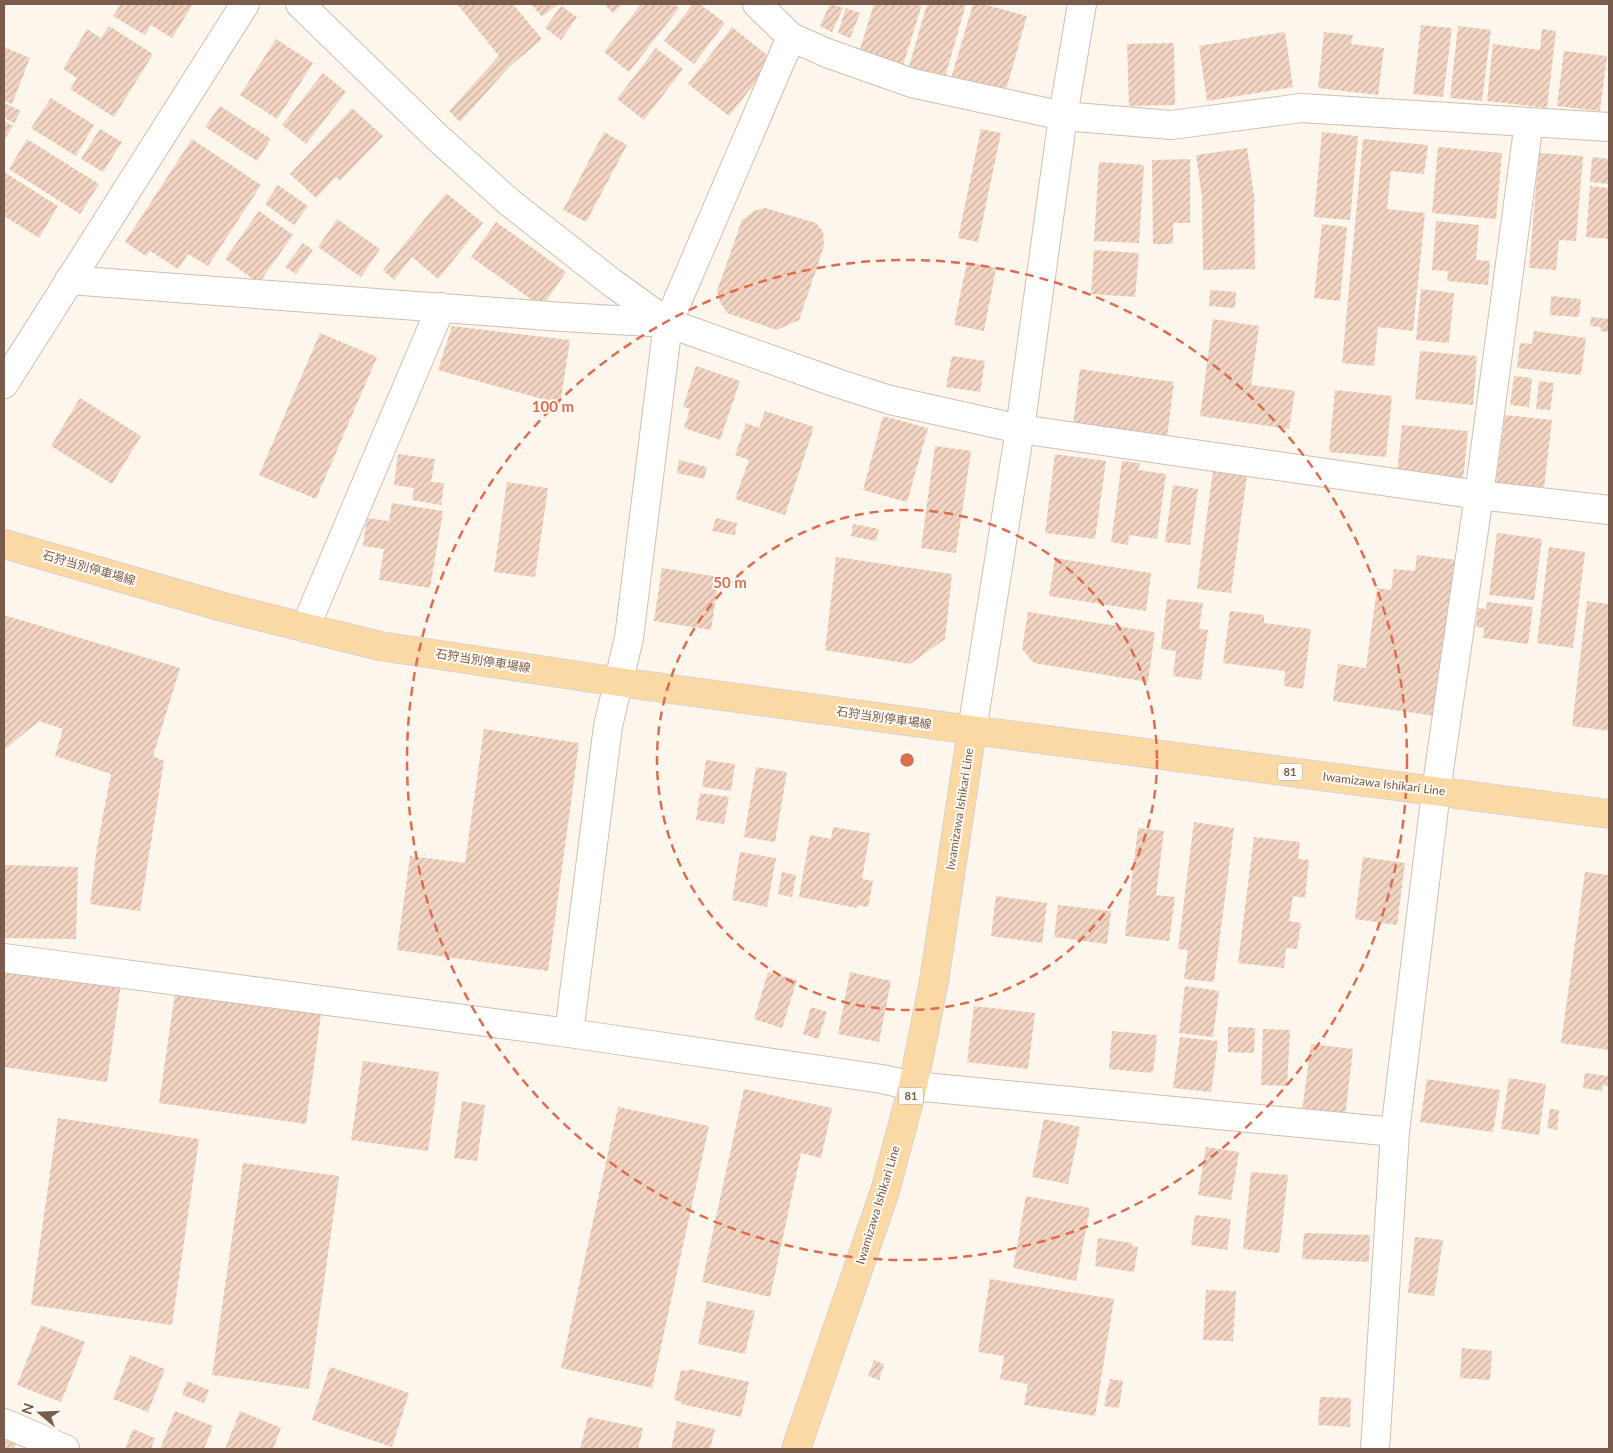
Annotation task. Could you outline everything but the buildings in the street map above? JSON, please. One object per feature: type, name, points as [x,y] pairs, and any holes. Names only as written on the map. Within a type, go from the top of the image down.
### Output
[{"type":"main road","name":"石狩当別停車場線","points":[[4,544],[223,607],[380,646],[619,682],[972,730]]},
{"type":"main road","name":"Iwamizawa Ishikari Line","points":[[796,1449],[885,1191],[913,1086],[934,981],[972,730],[1609,814]]},
{"type":"street","points":[[4,384],[245,4]]},
{"type":"street","points":[[300,4],[439,138],[509,202],[611,282],[668,323],[837,384],[890,400],[1020,429],[1479,495],[1609,510]]},
{"type":"street","points":[[757,4],[791,37],[827,53],[912,83],[1063,116],[1171,125],[1300,108],[1609,127]]},
{"type":"street","points":[[972,730],[1020,429],[1063,116],[1081,9]]},
{"type":"street","points":[[569,1033],[608,726],[628,638],[668,323],[791,37]]},
{"type":"street","points":[[1375,1449],[1395,1132],[1436,791],[1479,495],[1529,122]]},
{"type":"street","points":[[69,280],[563,317],[668,323]]},
{"type":"street","points":[[306,628],[441,307]]},
{"type":"street","points":[[4,958],[569,1033],[882,1079],[913,1086],[1395,1132]]},
{"type":"street","points":[[4,1423],[65,1449]]}]
